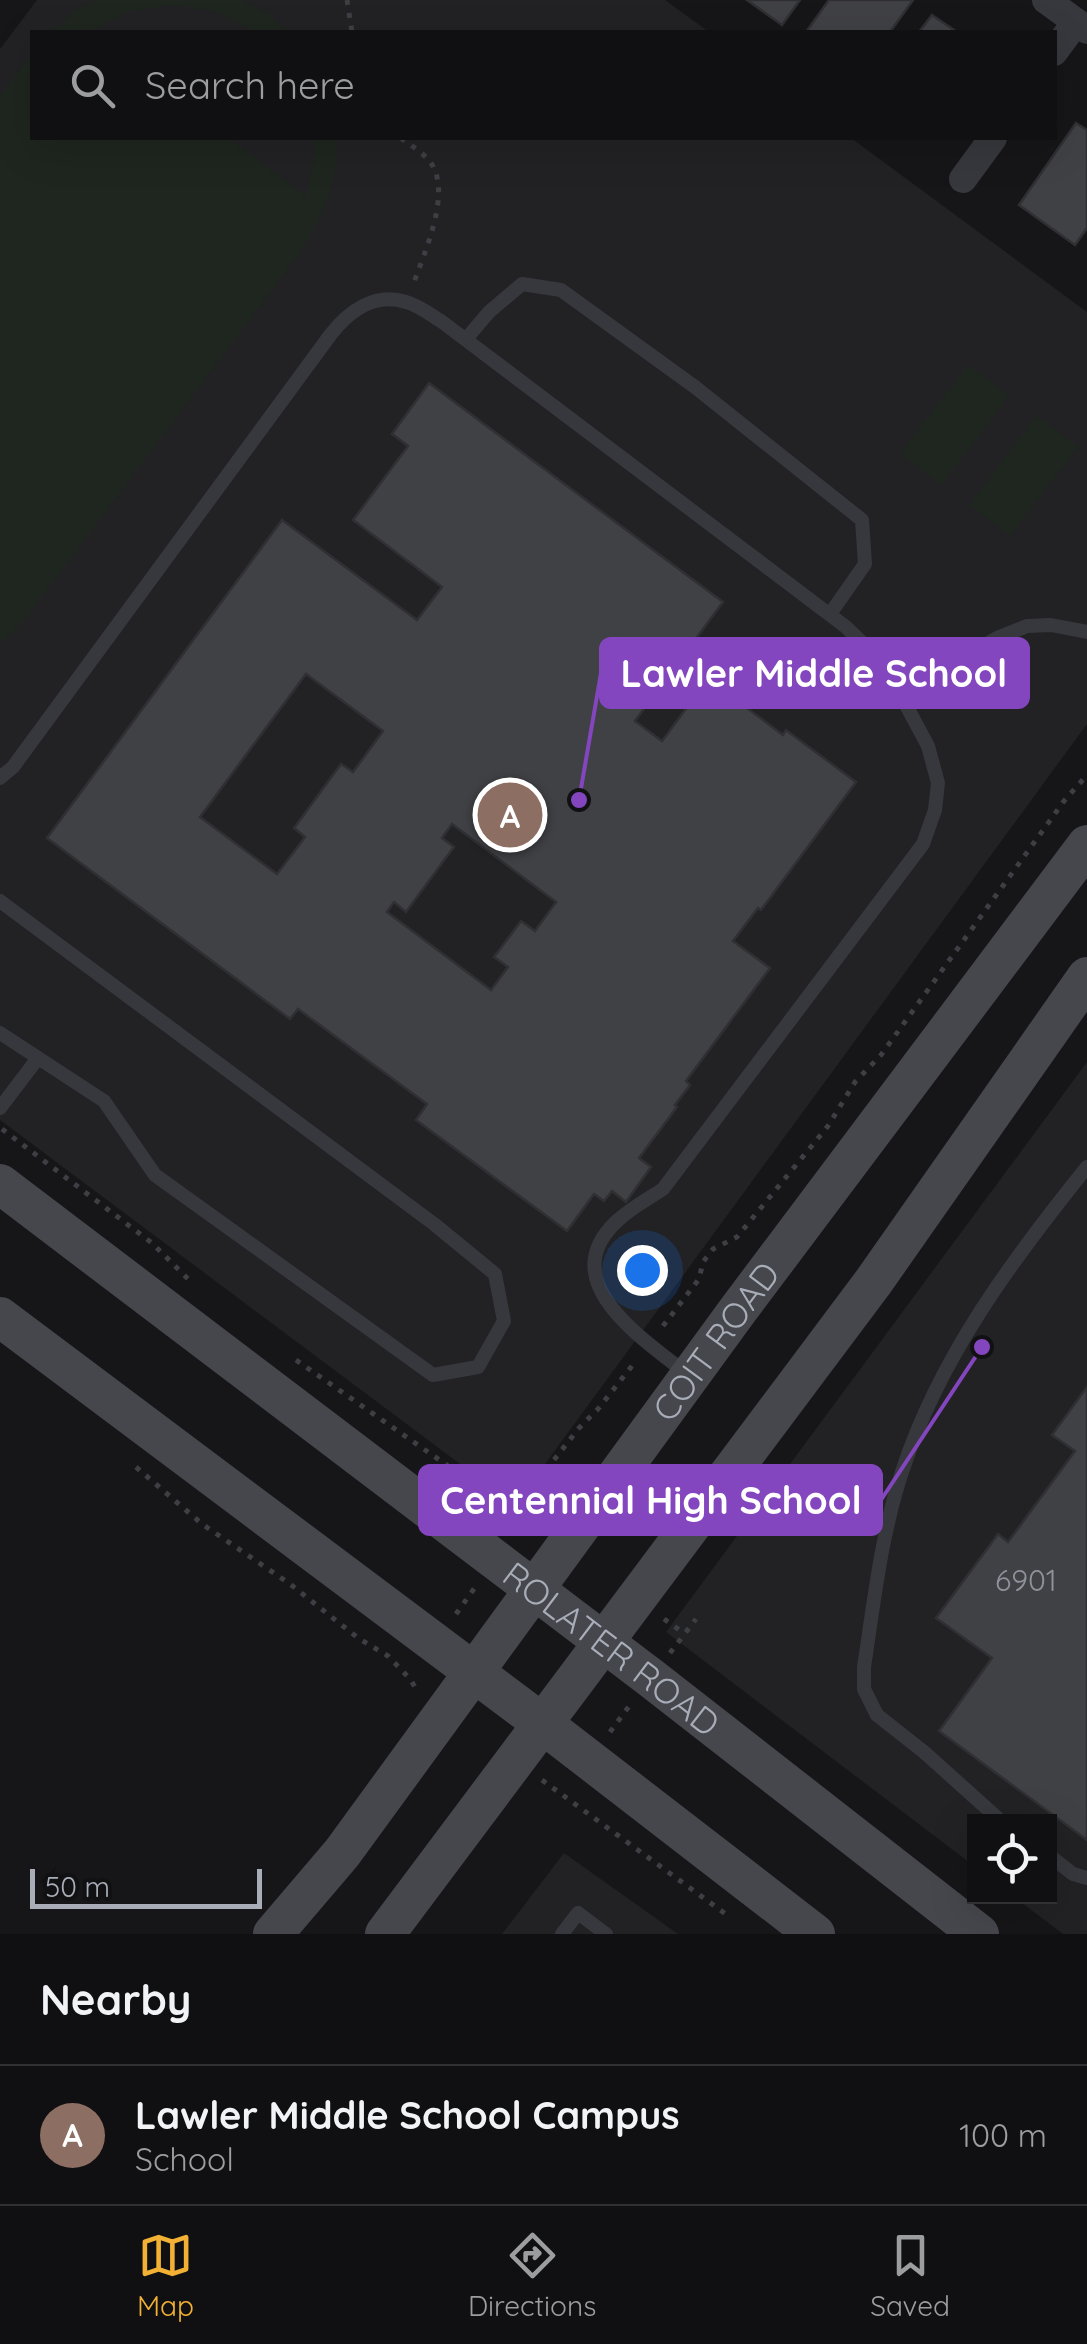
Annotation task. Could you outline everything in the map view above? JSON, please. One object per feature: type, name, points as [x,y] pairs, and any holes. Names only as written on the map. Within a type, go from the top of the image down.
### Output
[{"type":"main road","name":"COIT ROAD","points":[[274,1934],[342,1853],[690,1376],[1087,845]]},
{"type":"main road","points":[[385,1934],[874,1281],[1087,977]]},
{"type":"main road","name":"ROLATER ROAD","points":[[0,1184],[651,1678],[980,1934]]},
{"type":"main road","points":[[0,1317],[543,1724],[815,1934]]},
{"type":"street","points":[[1046,0],[1082,26],[1057,49]]},
{"type":"street","points":[[963,180],[992,140]]},
{"type":"lane","points":[[466,339],[489,312],[522,284],[561,290],[696,387],[862,520],[865,564],[830,614]]},
{"type":"lane","points":[[0,778],[13,767],[345,316],[364,304],[386,299],[408,302],[441,321],[830,614],[884,664],[928,746],[938,783],[935,810],[923,844],[663,1189],[616,1222],[598,1248],[595,1271],[602,1297],[620,1320],[690,1376]]},
{"type":"lane","points":[[899,693],[1026,626],[1052,625],[1087,632]]},
{"type":"lane","points":[[0,901],[434,1224],[495,1274],[504,1321],[478,1367],[434,1374],[155,1174],[104,1101],[0,1033]]},
{"type":"lane","points":[[0,1108],[38,1058]]},
{"type":"lane","points":[[993,1814],[876,1715],[864,1690],[864,1667],[892,1507],[914,1437],[960,1343],[992,1292],[1087,1167]]},
{"type":"lane","points":[[1057,1861],[1073,1874],[1087,1878]]},
{"type":"lane","points":[[562,1934],[578,1912],[606,1934]]},
{"type":"path","points":[[347,0],[352,30]]},
{"type":"path","points":[[403,140],[431,164],[439,205],[408,302]]},
{"type":"path","points":[[514,1511],[699,1279],[703,1262],[713,1249],[737,1237],[828,1126],[856,1082],[881,1056],[1064,801],[1087,775]]},
{"type":"path","points":[[0,1128],[152,1243],[191,1282]]},
{"type":"path","points":[[287,1354],[565,1548]]},
{"type":"path","points":[[411,1680],[522,1517]]},
{"type":"path","points":[[635,1598],[684,1634]]},
{"type":"path","points":[[696,1620],[564,1796],[738,1923]]},
{"type":"shaded area","points":[[37,0],[665,0],[706,30],[30,30],[30,140],[854,140],[1087,312],[1087,724],[515,1505],[0,1120],[0,49]]},
{"type":"shaded area","points":[[97,0],[242,0],[271,15],[285,30],[252,30],[217,12],[173,5],[128,12],[92,30],[54,30],[73,12]]},
{"type":"shaded area","points":[[30,56],[30,140],[231,140],[306,197],[315,153],[313,140],[335,140],[336,153],[328,196],[302,250],[22,623],[0,644],[0,96]]},
{"type":"shaded area","points":[[968,365],[1009,396],[941,485],[900,454]]},
{"type":"shaded area","points":[[1037,416],[1078,447],[1010,536],[969,505]]},
{"type":"shaded area","points":[[1087,1062],[1087,1934],[1063,1934],[1023,1904],[1057,1904],[1057,1814],[967,1814],[967,1861],[666,1632]]},
{"type":"shaded area","points":[[564,1853],[678,1934],[502,1934]]},
{"type":"building","points":[[747,0],[800,0],[782,25]]},
{"type":"building","points":[[829,0],[913,0],[891,30],[807,30]]},
{"type":"building","points":[[932,15],[954,30],[921,30]]},
{"type":"building","points":[[1076,123],[1087,130],[1087,228],[1075,245],[1019,205]]},
{"type":"building","points":[[429,383],[723,602],[635,721],[662,741],[708,679],[783,735],[786,730],[856,782],[761,910],[758,908],[733,941],[770,968],[686,1081],[690,1085],[677,1107],[639,1158],[651,1167],[626,1202],[612,1191],[604,1201],[594,1194],[567,1231],[416,1120],[427,1104],[298,1009],[290,1019],[47,838],[282,520],[417,620],[442,587],[353,520],[408,446],[392,434]],"holes":[[[306,674],[383,731],[353,772],[341,764],[294,828],[305,837],[277,874],[200,817]],[[452,824],[556,902],[535,931],[521,921],[494,957],[508,967],[491,990],[387,912],[394,902],[406,912],[454,847],[442,838]]]},
{"type":"building","points":[[1087,1387],[1087,1840],[1057,1814],[1052,1814],[939,1731],[992,1658],[936,1618],[998,1534],[1008,1542],[1075,1451],[1052,1435]]},
{"type":"place","name":"Lawler Middle School","points":[[579,800]]},
{"type":"place","name":"Lawler Middle School Campus","points":[[510,815]]},
{"type":"place","name":"Centennial High School","points":[[982,1347]]}]
